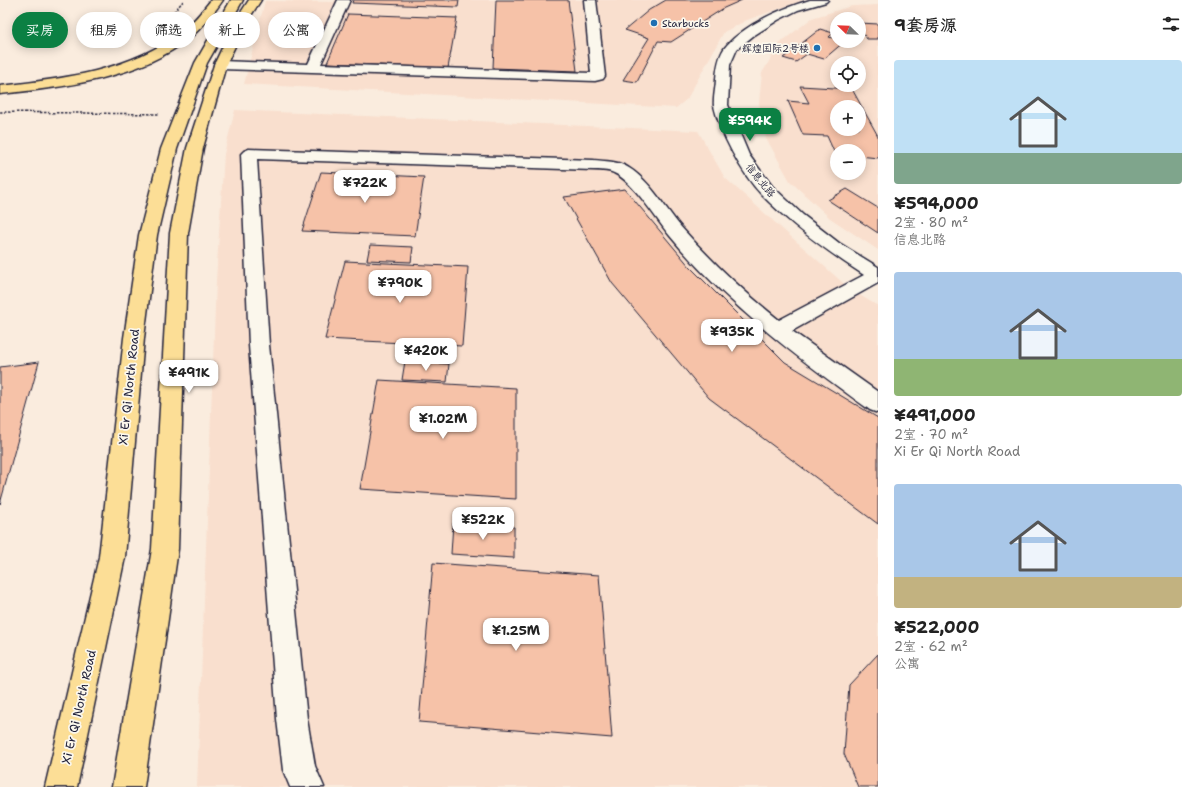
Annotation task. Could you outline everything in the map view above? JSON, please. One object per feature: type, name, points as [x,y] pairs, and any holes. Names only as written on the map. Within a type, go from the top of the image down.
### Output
[{"type":"main road","points":[[0,90],[30,87],[75,79],[111,70],[150,56],[182,38],[217,0]]},
{"type":"main road","name":"Xi Er Qi North Road","points":[[61,787],[112,557],[134,338],[148,235],[170,149],[201,63],[237,0]]},
{"type":"main road","points":[[128,787],[165,549],[179,234],[195,148],[220,65],[240,23],[254,0]]},
{"type":"street","points":[[313,67],[344,0]]},
{"type":"street","points":[[220,65],[595,77],[598,76],[597,55],[590,0]]},
{"type":"street","name":"信息北路","points":[[822,0],[794,8],[774,18],[749,33],[732,47],[724,66],[721,105],[742,156],[766,189],[797,219],[827,242],[878,275]]},
{"type":"street","points":[[308,787],[299,770],[292,719],[259,345],[249,154],[610,166],[629,176],[688,247],[729,290],[803,351],[878,404]]},
{"type":"street","points":[[778,330],[878,275]]},
{"type":"path","points":[[174,12],[184,0]]},
{"type":"path","points":[[0,112],[163,114],[179,124]]},
{"type":"shaded area","points":[[335,0],[804,0],[747,20],[724,32],[687,99],[676,108],[244,84],[253,48],[260,48],[260,21],[265,1],[334,2]]},
{"type":"shaded area","points":[[878,5],[878,250],[830,218],[790,181],[766,138],[759,103],[762,73],[780,43],[812,18],[830,13],[830,48],[866,48],[866,12],[832,12],[852,6]]},
{"type":"shaded area","points":[[235,110],[698,131],[725,178],[851,290],[878,306],[878,787],[197,787],[216,281],[224,154]]},
{"type":"building","points":[[353,0],[459,0],[458,7],[352,3]]},
{"type":"building","points":[[496,0],[568,0],[577,71],[493,68]]},
{"type":"building","points":[[666,0],[742,0],[724,8],[671,42],[658,41],[637,82],[623,80],[649,38],[625,30],[649,10]]},
{"type":"building","points":[[348,14],[457,18],[448,68],[327,63]]},
{"type":"building","points":[[866,23],[878,24],[878,39],[867,39]]},
{"type":"building","name":"辉煌国际2号楼","points":[[820,29],[830,32],[830,48],[837,48],[824,59],[807,54],[796,62],[783,58]]},
{"type":"building","points":[[800,86],[830,88],[830,92],[854,92],[858,100],[830,100],[830,136],[866,136],[866,114],[878,136],[878,158],[866,157],[866,144],[831,144],[827,136],[803,135],[788,101],[809,103]]},
{"type":"building","points":[[321,172],[424,177],[415,236],[302,231]]},
{"type":"building","points":[[625,189],[690,267],[785,362],[878,418],[878,524],[709,398],[612,283],[564,197]]},
{"type":"building","points":[[847,189],[878,208],[878,233],[828,200]]},
{"type":"building","points":[[370,245],[413,247],[411,262],[367,260]]},
{"type":"building","points":[[345,261],[468,267],[462,346],[325,339]]},
{"type":"building","points":[[405,361],[449,364],[447,382],[402,380]]},
{"type":"building","points":[[39,362],[0,504],[0,367]]},
{"type":"building","points":[[379,380],[516,388],[516,499],[360,489]]},
{"type":"building","points":[[453,523],[514,527],[514,558],[451,554]]},
{"type":"building","points":[[433,563],[599,575],[612,738],[419,722]]},
{"type":"building","points":[[878,654],[878,787],[858,787],[844,754],[849,685]]},
{"type":"place","name":"Starbucks","points":[[654,23]]},
{"type":"place","name":"辉煌国际2号楼","points":[[817,48]]}]
